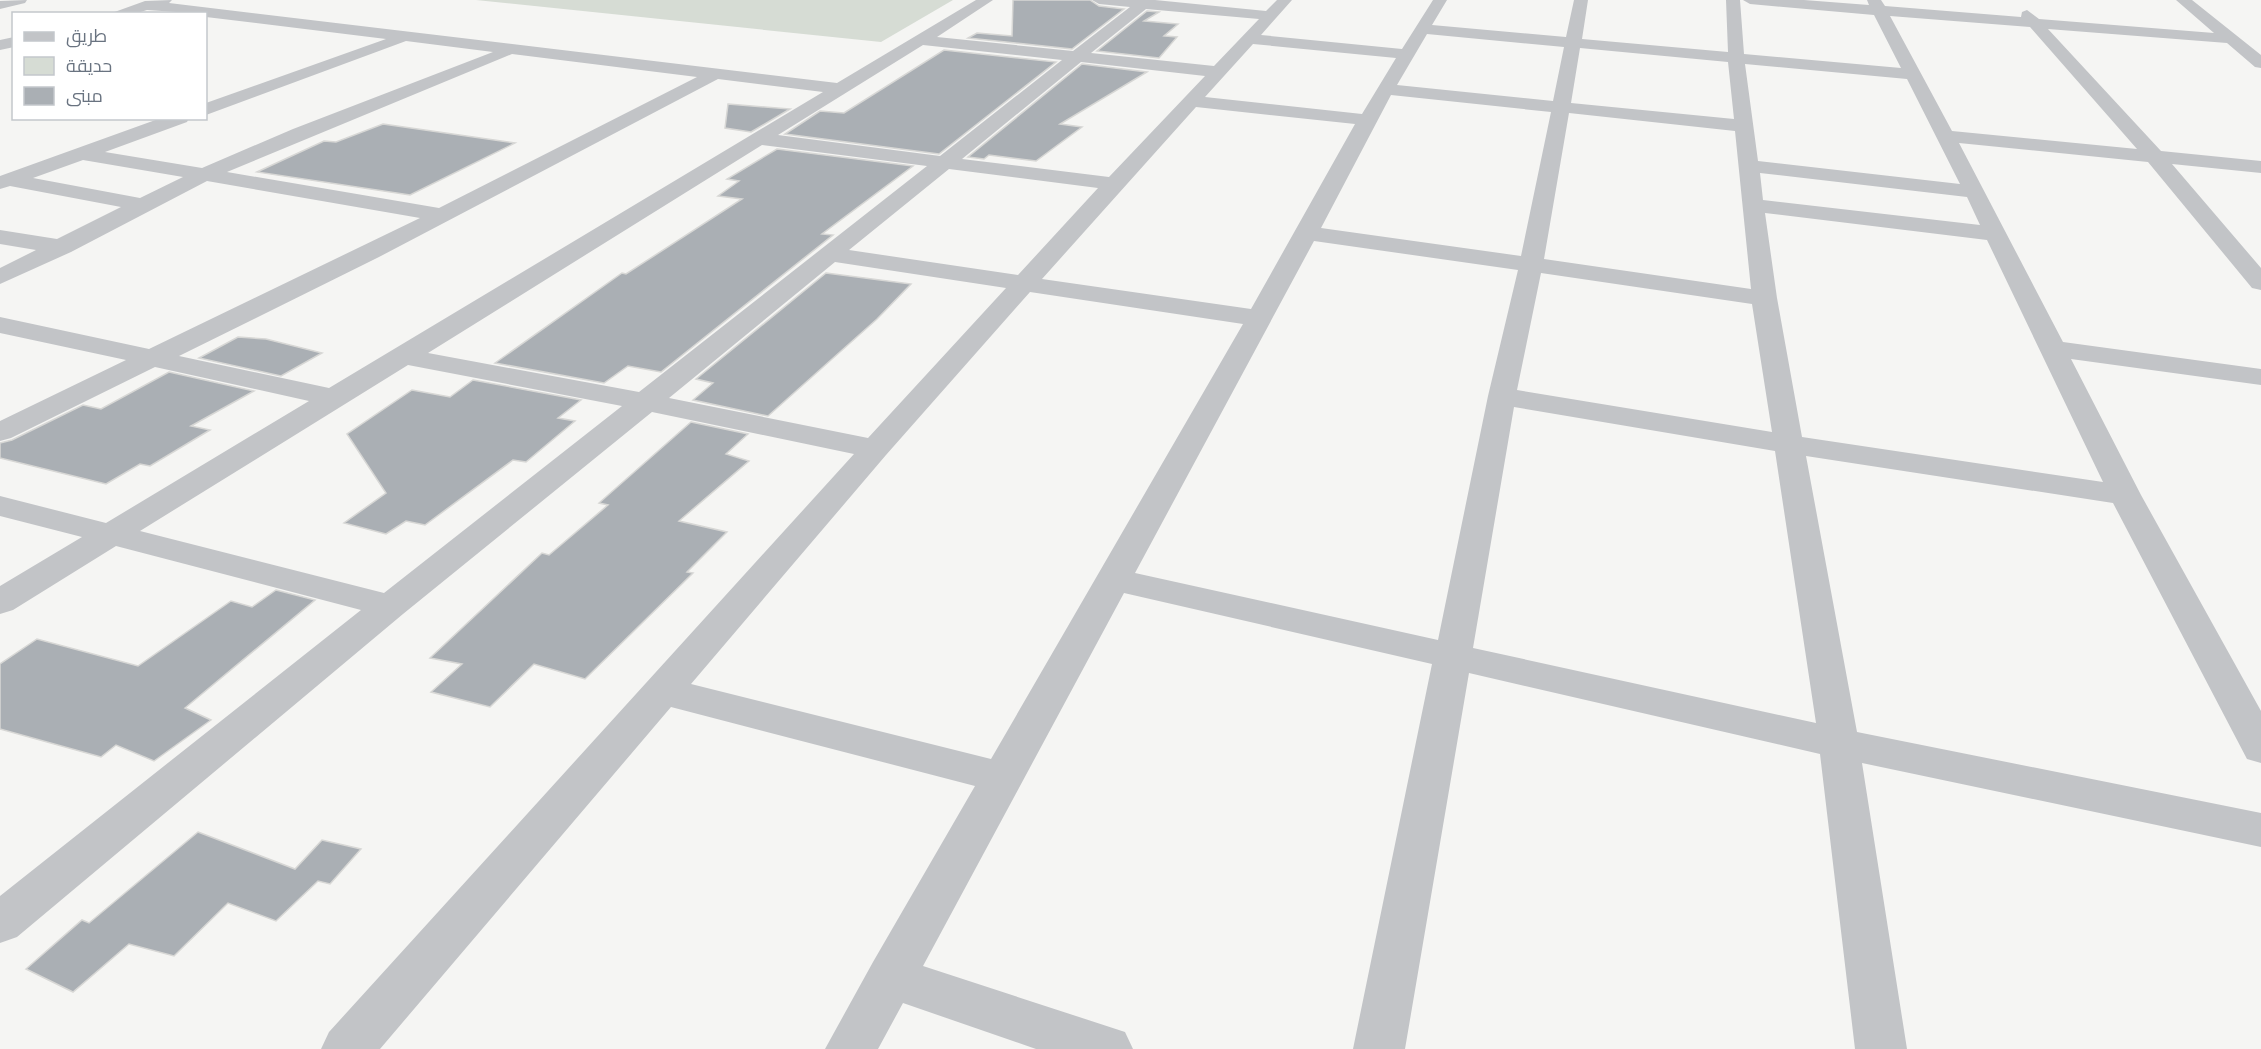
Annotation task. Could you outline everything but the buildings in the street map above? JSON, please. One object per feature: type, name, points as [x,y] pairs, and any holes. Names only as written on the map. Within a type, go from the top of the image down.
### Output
[{"type":"street","points":[[0,5],[20,0]]},
{"type":"street","points":[[122,12],[165,0]]},
{"type":"street","points":[[0,602],[986,0]]},
{"type":"street","points":[[1099,0],[1146,2],[1269,18],[1415,42],[1573,43],[1913,74]]},
{"type":"street","points":[[851,1049],[1367,120],[1440,0]]},
{"type":"street","points":[[1379,1049],[1502,396],[1531,264],[1581,0]]},
{"type":"street","points":[[1733,0],[1736,58],[1764,298],[1839,742],[1881,1049]]},
{"type":"street","points":[[1750,0],[1877,5],[2033,22],[2232,39]]},
{"type":"street","points":[[2014,0],[2155,157],[2261,283]]},
{"type":"street","points":[[2183,0],[2261,63]]},
{"type":"street","points":[[0,923],[390,606],[1146,2]]},
{"type":"street","points":[[145,5],[200,12]]},
{"type":"street","points":[[1877,5],[1975,192],[2125,495],[2261,748]]},
{"type":"street","points":[[207,13],[842,89]]},
{"type":"street","points":[[347,1049],[875,449],[1114,184],[1269,18]]},
{"type":"street","points":[[207,110],[405,38]]},
{"type":"street","points":[[921,40],[1219,72]]},
{"type":"street","points":[[0,277],[203,176],[300,133],[511,51]]},
{"type":"street","points":[[0,432],[149,358],[293,291],[713,75]]},
{"type":"street","points":[[1385,89],[1744,126]]},
{"type":"street","points":[[1191,101],[1367,120]]},
{"type":"street","points":[[5,182],[175,120]]},
{"type":"street","points":[[1946,136],[2261,167]]},
{"type":"street","points":[[760,139],[1114,184]]},
{"type":"street","points":[[82,154],[442,215]]},
{"type":"street","points":[[1750,166],[1975,192]]},
{"type":"street","points":[[5,182],[143,205]]},
{"type":"street","points":[[1754,206],[1995,234]]},
{"type":"street","points":[[1306,233],[1764,298]]},
{"type":"street","points":[[0,237],[63,247]]},
{"type":"street","points":[[832,255],[1257,318]]},
{"type":"street","points":[[0,325],[335,398]]},
{"type":"street","points":[[2054,349],[2261,377]]},
{"type":"street","points":[[403,356],[647,402],[875,449]]},
{"type":"street","points":[[1502,396],[1789,444],[2125,495]]},
{"type":"street","points":[[0,507],[390,606]]},
{"type":"street","points":[[1111,579],[1839,742],[2261,830]]},
{"type":"street","points":[[663,691],[1001,777]]},
{"type":"street","points":[[890,977],[1107,1049]]},
{"type":"green space","points":[[476,0],[953,0],[881,42]]}]
